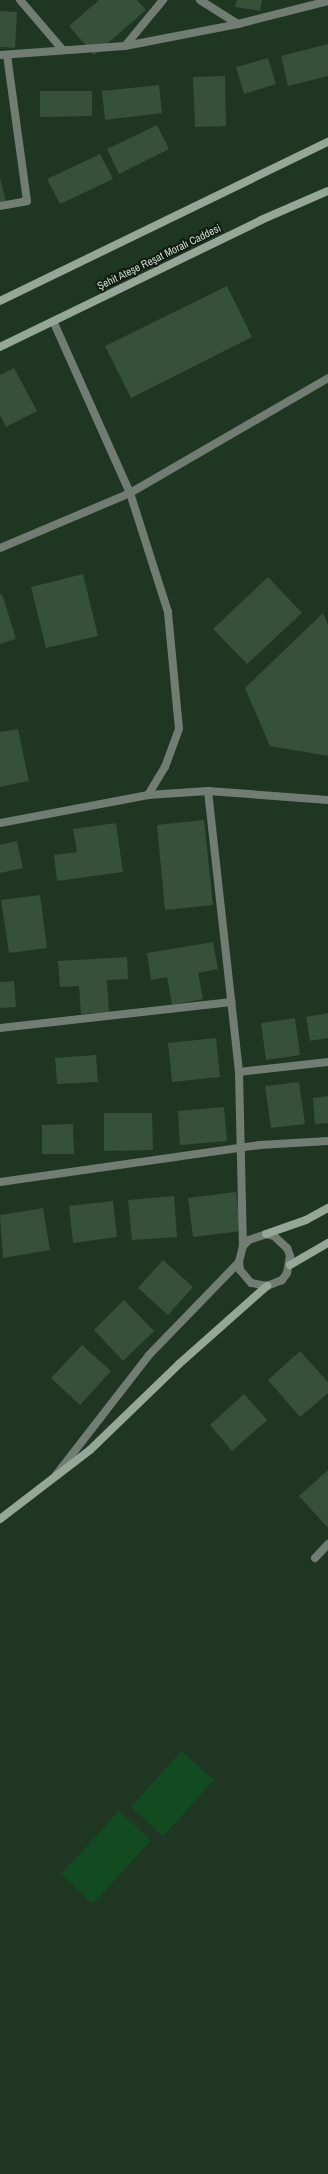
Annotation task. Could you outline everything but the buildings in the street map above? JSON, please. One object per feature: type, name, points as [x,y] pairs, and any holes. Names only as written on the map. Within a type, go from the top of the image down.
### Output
[{"type":"main road","points":[[0,301],[328,142]]},
{"type":"main road","name":"Şehit Ateşe Reşat Moralı Caddesi","points":[[0,347],[254,223],[328,191]]},
{"type":"main road","points":[[266,1234],[306,1220],[328,1208]]},
{"type":"main road","points":[[290,1265],[328,1243]]},
{"type":"main road","points":[[0,1519],[90,1450],[179,1364],[267,1286]]},
{"type":"street","points":[[20,0],[62,49]]},
{"type":"street","points":[[125,46],[163,0]]},
{"type":"street","points":[[200,0],[238,24]]},
{"type":"street","points":[[0,206],[27,201],[4,55],[62,49],[125,46],[238,24],[328,1]]},
{"type":"street","points":[[54,321],[130,493],[168,612],[179,729],[164,767],[148,795]]},
{"type":"street","points":[[0,548],[130,493],[328,378]]},
{"type":"street","points":[[208,791],[239,1072],[243,1246],[239,1262],[240,1270],[251,1283],[267,1286],[282,1280],[290,1265],[290,1256],[284,1244],[274,1236],[266,1234],[249,1240],[243,1246]]},
{"type":"street","points":[[0,824],[148,795],[208,791],[328,800]]},
{"type":"street","points":[[0,1028],[232,1002]]},
{"type":"street","points":[[239,1072],[328,1062]]},
{"type":"street","points":[[0,1182],[241,1149],[260,1145],[328,1141]]},
{"type":"street","points":[[52,1479],[149,1355],[239,1262]]},
{"type":"street","points":[[315,1558],[328,1544]]},
{"type":"green space","points":[[181,1751],[214,1780],[163,1836],[131,1807]]},
{"type":"green space","points":[[119,1811],[151,1840],[93,1904],[61,1874]]}]
